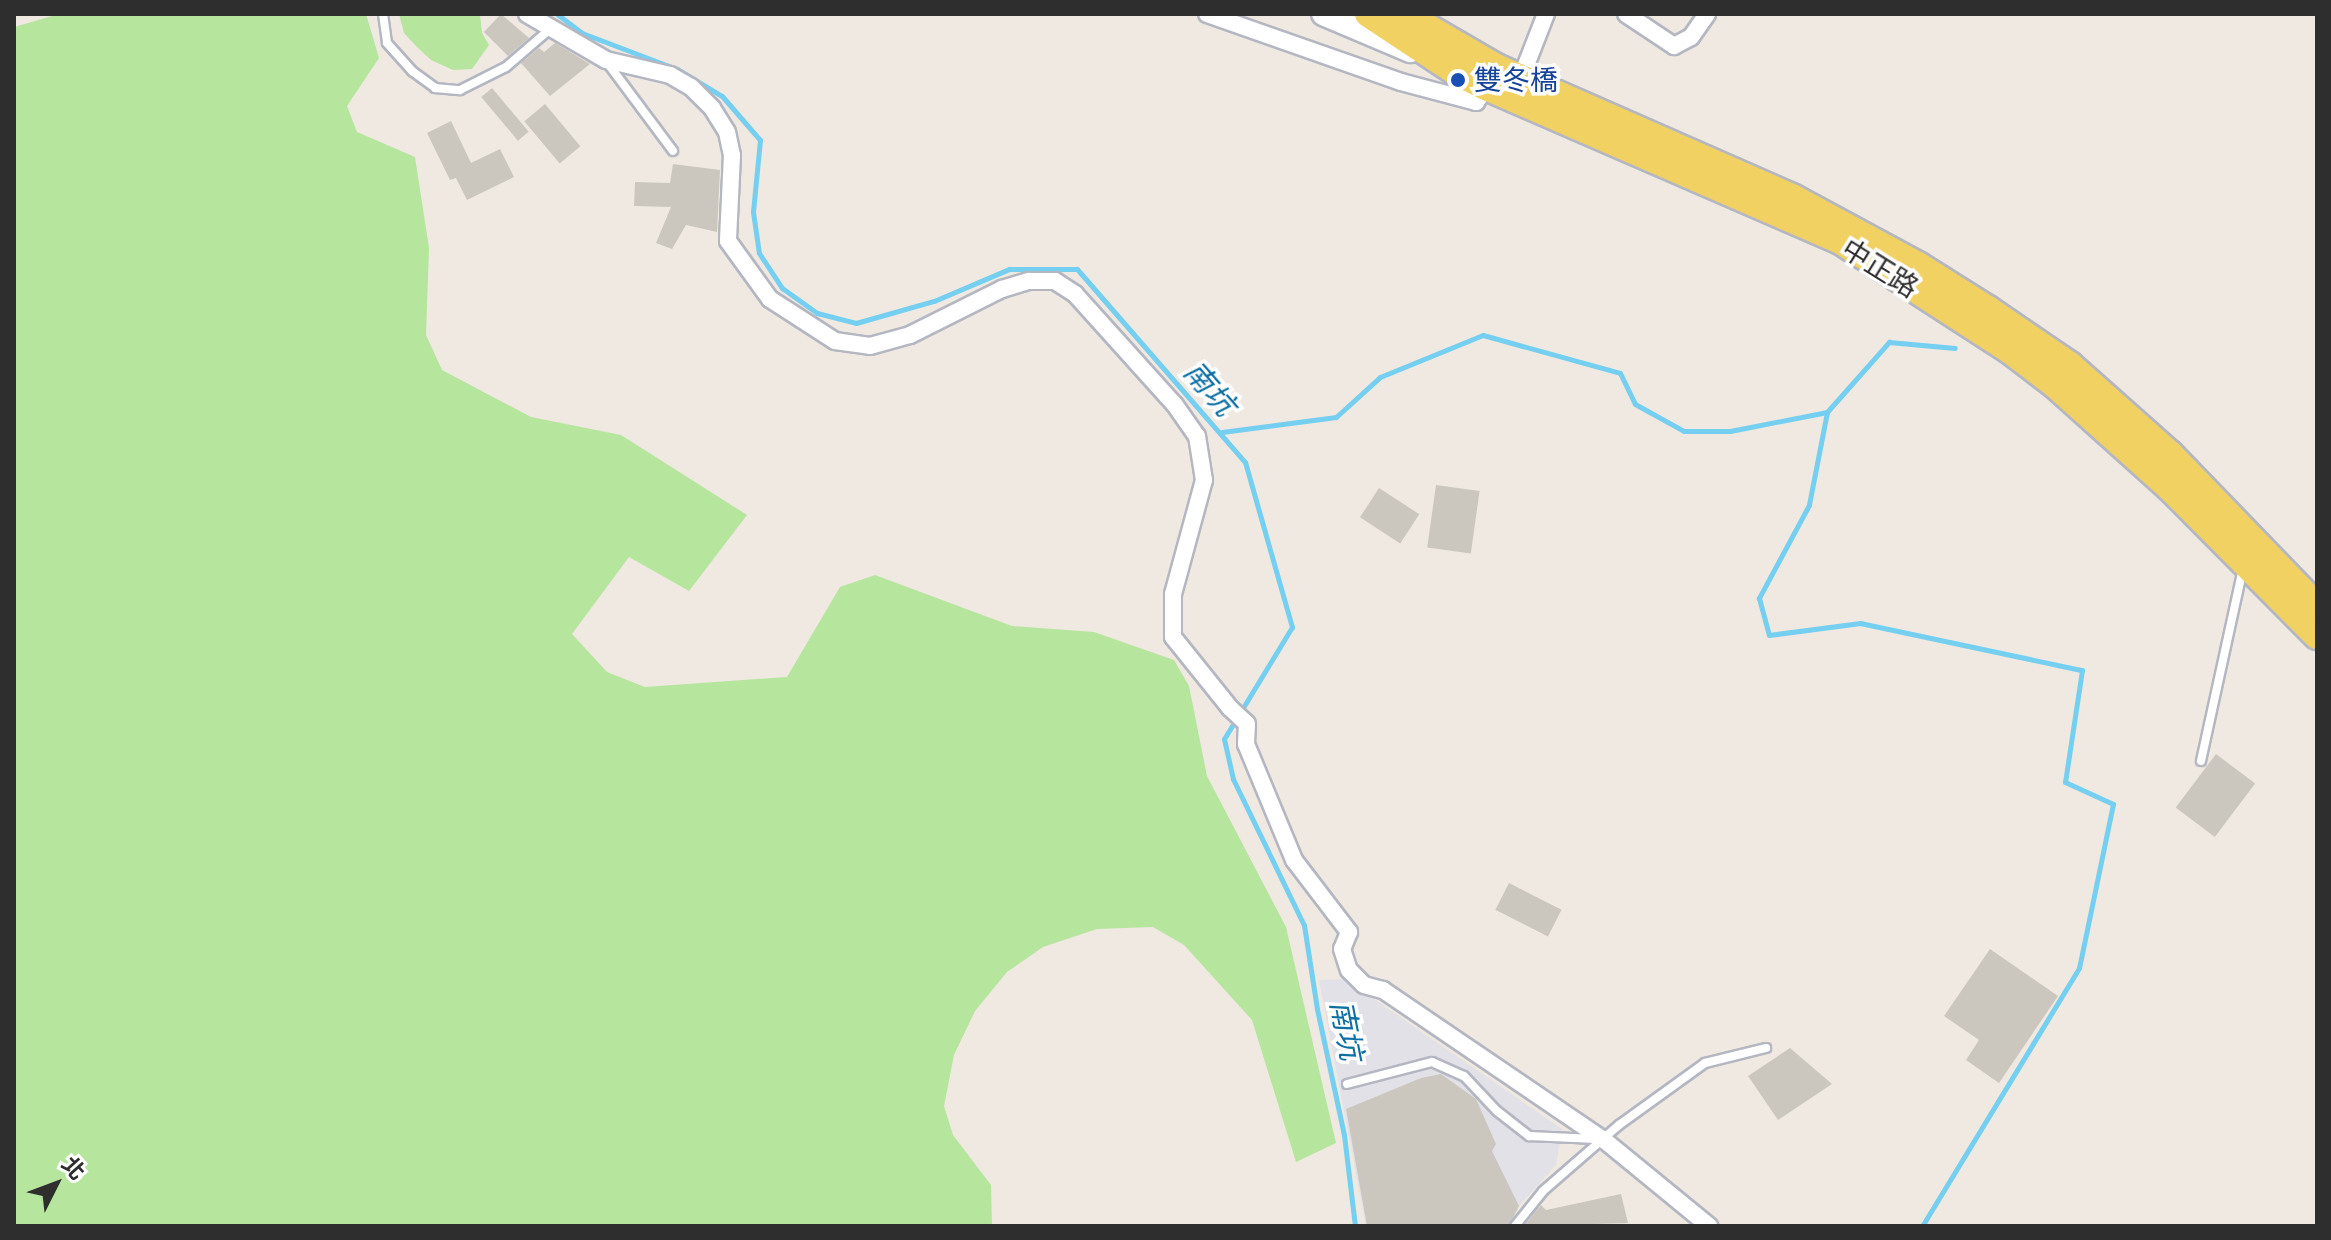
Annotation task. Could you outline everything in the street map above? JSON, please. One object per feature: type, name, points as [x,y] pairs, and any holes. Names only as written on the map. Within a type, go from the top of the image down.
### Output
[{"type":"main road","name":"中正路","points":[[1368,14],[1447,66],[1486,87],[1842,242],[2055,385],[2171,489],[2317,636]]},
{"type":"main road","name":"中正路","points":[[1405,14],[1521,78],[1792,197],[1918,265],[1988,309],[2070,365],[2170,454],[2317,606]]},
{"type":"street","points":[[527,14],[549,30],[606,60],[670,75],[691,87],[712,108],[727,132],[732,155],[728,241],[770,299],[835,341],[870,346],[910,335],[1002,289],[1029,281],[1055,281],[1075,294],[1175,405],[1197,436],[1204,480],[1173,594],[1173,637],[1230,708],[1247,724],[1246,744],[1294,860],[1349,932],[1342,949],[1349,970],[1364,985],[1383,990],[1604,1140],[1709,1226]]},
{"type":"street","points":[[1207,14],[1401,82],[1476,102],[1486,87]]},
{"type":"street","points":[[1323,14],[1447,66]]},
{"type":"street","points":[[1521,78],[1546,14]]},
{"type":"street","points":[[1626,14],[1674,46],[1691,37],[1707,14]]},
{"type":"lane","points":[[383,14],[387,43],[412,71],[435,88],[460,90],[506,67],[549,30]]},
{"type":"lane","points":[[606,60],[673,151]]},
{"type":"lane","points":[[2201,761],[2244,563]]},
{"type":"lane","points":[[1515,1226],[1543,1191],[1619,1125],[1705,1063],[1766,1048]]},
{"type":"lane","points":[[1347,1084],[1432,1062],[1464,1076],[1497,1111],[1529,1136],[1604,1140]]},
{"type":"shaded area","points":[[1345,979],[1562,1129],[1556,1165],[1519,1206],[1510,1226],[1366,1226],[1319,980]]},
{"type":"green space","points":[[59,14],[366,14],[379,58],[347,106],[357,132],[415,157],[429,248],[426,335],[442,370],[531,417],[621,435],[747,515],[689,591],[629,557],[572,634],[607,672],[645,687],[787,677],[840,587],[875,575],[1012,626],[1094,632],[1174,660],[1189,686],[1207,776],[1286,927],[1336,1143],[1296,1162],[1252,1020],[1184,945],[1153,927],[1097,929],[1043,947],[1007,972],[975,1011],[954,1055],[944,1106],[953,1135],[991,1185],[992,1226],[14,1226],[14,27]]},
{"type":"green space","points":[[399,14],[480,14],[482,33],[489,45],[472,69],[453,70],[431,60],[417,47],[404,33]]},
{"type":"building","points":[[501,14],[529,38],[508,56],[484,32]]},
{"type":"building","points":[[555,43],[590,64],[550,96],[521,63],[539,48],[544,52]]},
{"type":"building","points":[[492,88],[529,132],[518,141],[481,97]]},
{"type":"building","points":[[545,104],[580,146],[560,163],[524,121]]},
{"type":"building","points":[[451,121],[471,163],[500,149],[514,177],[467,200],[456,178],[450,180],[427,133]]},
{"type":"building","points":[[673,164],[720,170],[717,232],[686,225],[672,249],[656,243],[671,207],[634,206],[635,182],[670,183]]},
{"type":"building","points":[[1436,485],[1480,491],[1471,554],[1427,547]]},
{"type":"building","points":[[1379,488],[1419,514],[1400,543],[1360,517]]},
{"type":"building","points":[[2216,754],[2255,783],[2215,837],[2176,808]]},
{"type":"building","points":[[1509,883],[1562,910],[1548,937],[1495,910]]},
{"type":"building","points":[[1990,949],[2058,996],[1999,1083],[1966,1060],[1979,1040],[1944,1016]]},
{"type":"building","points":[[1790,1048],[1832,1084],[1778,1120],[1748,1076]]},
{"type":"building","points":[[1441,1074],[1476,1099],[1496,1144],[1492,1151],[1519,1206],[1508,1226],[1367,1226],[1346,1109],[1421,1078]]},
{"type":"building","points":[[1621,1194],[1628,1223],[1524,1226],[1541,1205],[1546,1210]]},
{"type":"waterway","name":"南坑","points":[[557,14],[582,33],[677,69],[722,96],[760,140],[753,212],[759,253],[782,288],[817,313],[856,323],[934,301],[1009,269],[1077,269],[1245,462],[1292,627],[1224,739],[1233,779],[1304,925],[1317,1009],[1344,1135],[1355,1226]]},
{"type":"waterway","points":[[1222,432],[1336,417],[1380,377],[1483,335],[1620,373],[1635,404],[1684,431],[1730,431],[1827,412],[1809,505],[1759,598],[1769,635],[1860,623],[2082,670],[2065,782],[2113,804],[2079,968],[1922,1226]]},
{"type":"waterway","points":[[1827,412],[1889,342],[1955,348]]},
{"type":"place","name":"雙冬橋","points":[[1458,80]]}]
